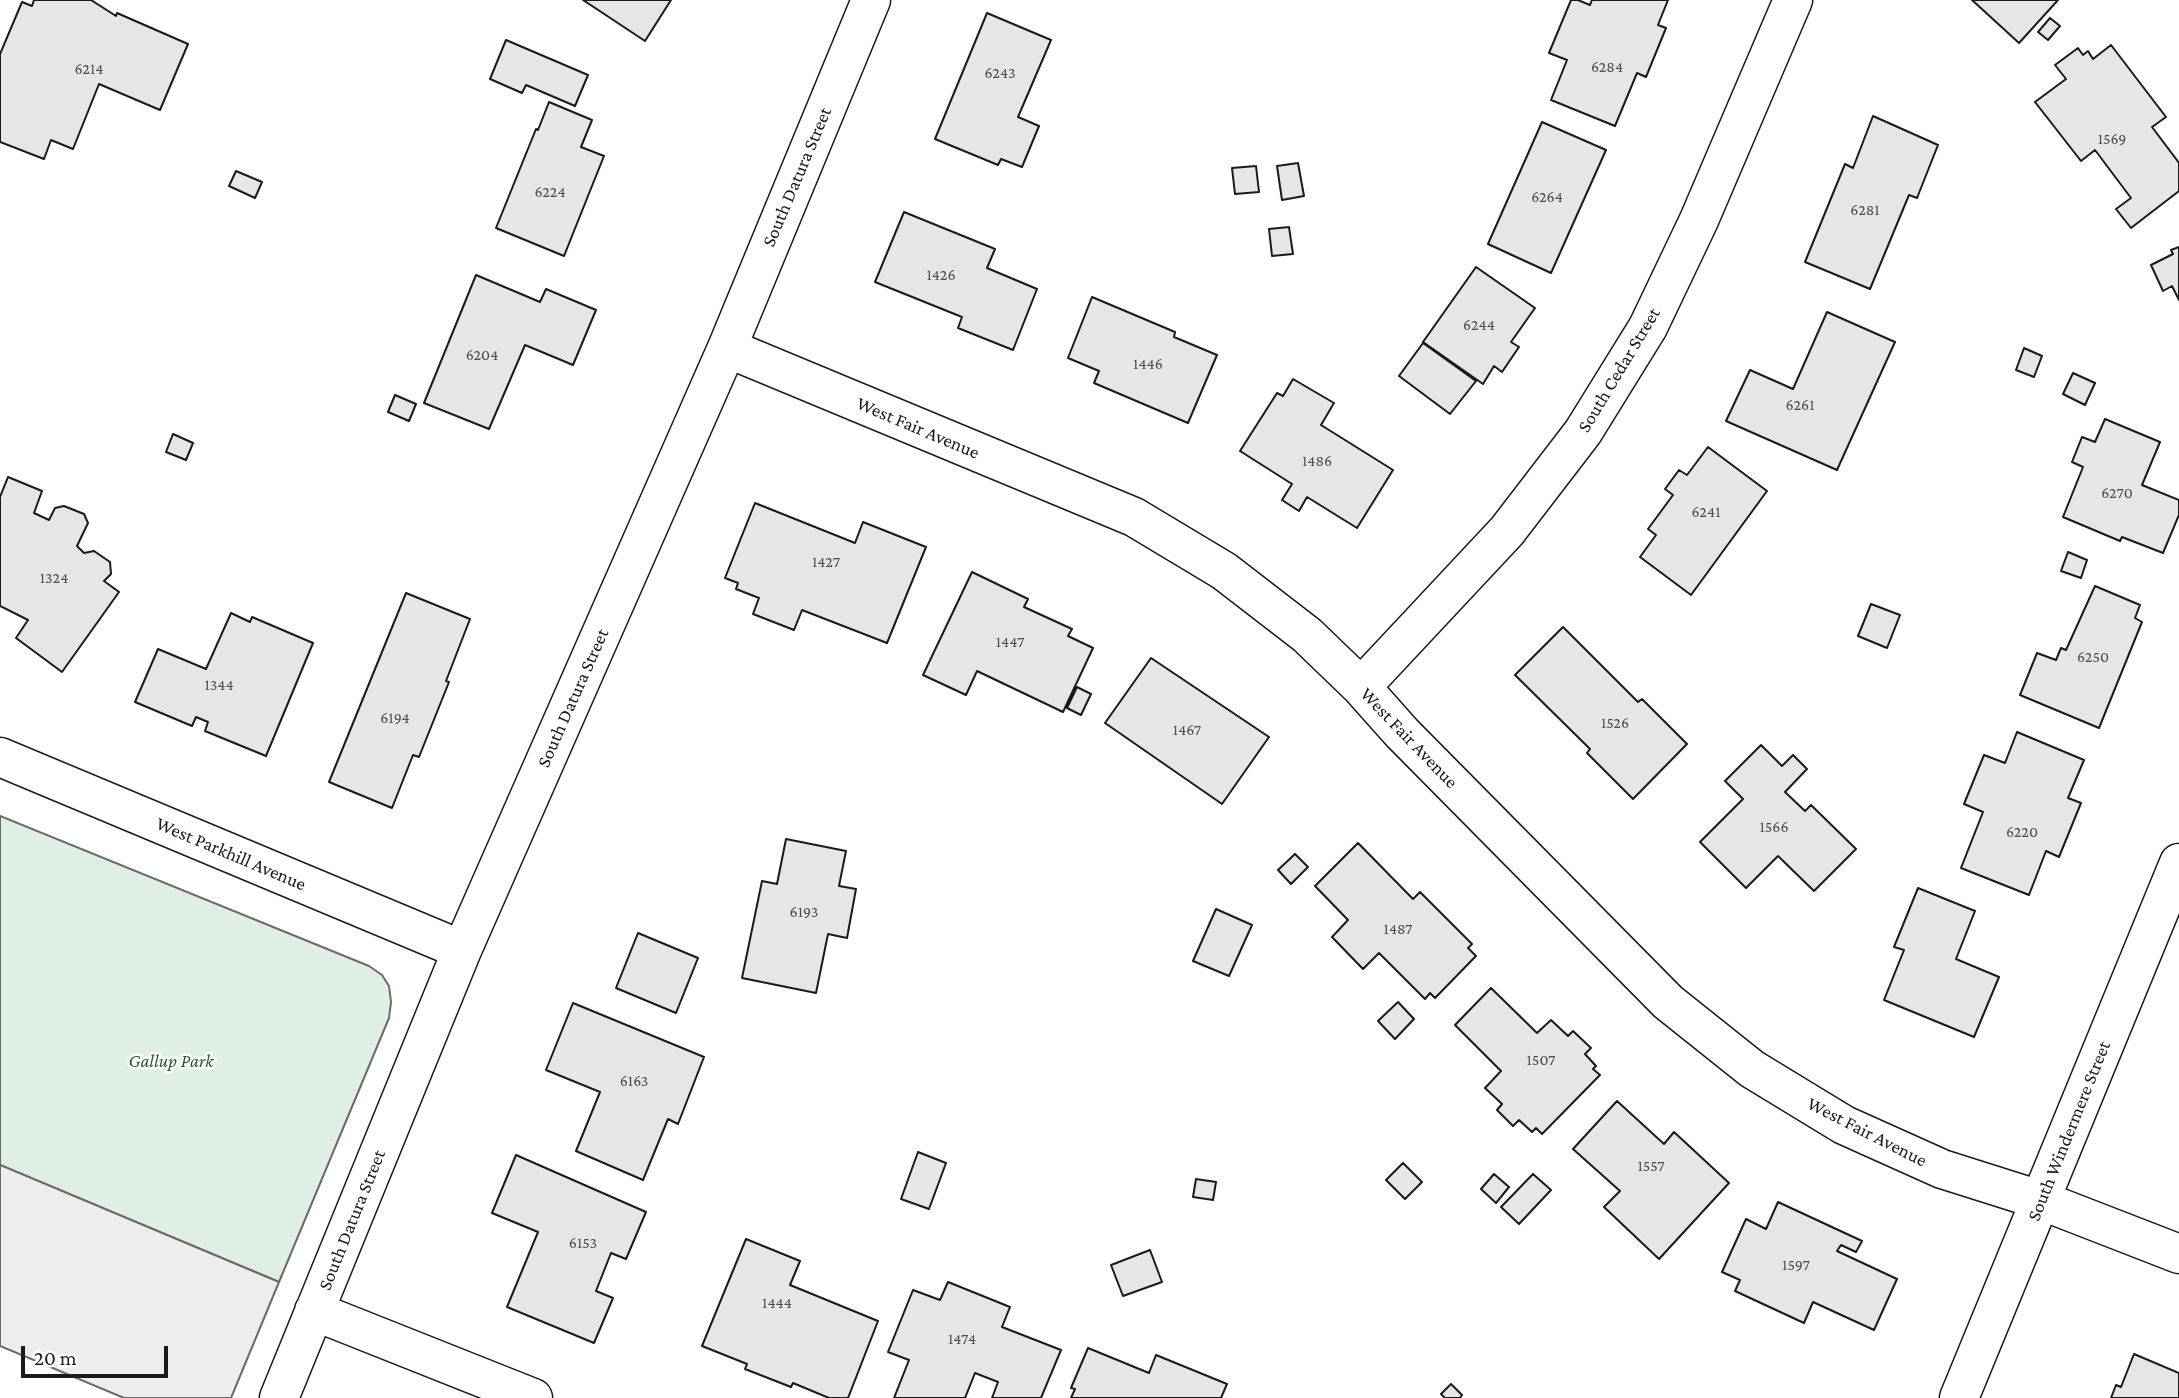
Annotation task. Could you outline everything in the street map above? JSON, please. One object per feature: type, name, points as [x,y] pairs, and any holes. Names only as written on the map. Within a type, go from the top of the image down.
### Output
[{"type":"street","name":"South Datura Street","points":[[279,1398],[462,950],[727,348],[871,0]]},
{"type":"street","name":"South Cedar Street","points":[[1361,687],[1507,531],[1583,432],[1648,327],[1699,220],[1793,0]]},
{"type":"street","name":"West Fair Avenue","points":[[727,348],[1133,517],[1224,571],[1307,635],[1668,1002],[1752,1069],[1844,1125],[1942,1169],[2040,1200],[2179,1254]]},
{"type":"street","name":"West Parkhill Avenue","points":[[0,757],[462,950]]},
{"type":"street","name":"South Windermere Street","points":[[1959,1398],[2179,863]]},
{"type":"street","points":[[314,1311],[533,1398]]},
{"type":"green space","name":"Gallup Park","points":[[0,816],[369,966],[382,975],[389,986],[389,1018],[279,1282],[0,1165]]},
{"type":"shaded area","points":[[0,1165],[279,1282],[231,1398],[124,1398],[0,1346]]},
{"type":"building","points":[[34,0],[91,0],[116,16],[117,13],[188,44],[160,110],[99,84],[73,149],[51,140],[44,159],[0,142],[0,54],[22,2],[32,6]]},
{"type":"building","points":[[583,0],[671,0],[645,41]]},
{"type":"building","points":[[1571,0],[1590,5],[1592,0],[1668,0],[1658,25],[1666,28],[1646,77],[1637,73],[1615,126],[1551,100],[1567,60],[1549,53]]},
{"type":"building","points":[[1972,0],[2058,0],[2019,43]]},
{"type":"building","points":[[987,13],[1051,40],[1018,117],[1039,126],[1022,167],[1001,159],[998,165],[935,139]]},
{"type":"building","points":[[2050,18],[2060,26],[2048,40],[2038,32]]},
{"type":"building","points":[[506,40],[588,75],[575,106],[526,85],[522,93],[490,79]]},
{"type":"building","points":[[2111,45],[2166,117],[2152,127],[2179,163],[2179,191],[2131,228],[2116,209],[2131,198],[2095,150],[2081,161],[2035,102],[2066,79],[2055,65],[2078,48],[2083,55],[2088,51],[2093,59]]},
{"type":"building","points":[[549,102],[592,120],[581,147],[604,156],[564,256],[496,228]]},
{"type":"building","points":[[1873,116],[1938,145],[1917,198],[1909,195],[1870,289],[1805,262],[1845,164],[1853,168]]},
{"type":"building","points":[[1542,122],[1606,150],[1551,273],[1488,244]]},
{"type":"building","points":[[1298,163],[1304,196],[1282,200],[1277,166]]},
{"type":"building","points":[[1256,166],[1259,192],[1235,194],[1232,168]]},
{"type":"building","points":[[236,171],[262,182],[255,198],[229,186]]},
{"type":"building","points":[[904,212],[995,249],[987,268],[1037,289],[1013,350],[958,328],[962,317],[875,282]]},
{"type":"building","points":[[1289,227],[1293,254],[1272,256],[1269,229]]},
{"type":"building","points":[[2179,247],[2179,300],[2172,286],[2163,291],[2151,265],[2173,254],[2171,250]]},
{"type":"building","points":[[1476,267],[1535,308],[1511,342],[1519,347],[1502,372],[1494,366],[1483,384],[1423,342]]},
{"type":"building","points":[[476,275],[540,302],[546,289],[596,310],[573,365],[525,345],[489,429],[424,403]]},
{"type":"building","points":[[1092,297],[1175,332],[1174,337],[1217,355],[1188,423],[1094,383],[1099,371],[1068,358]]},
{"type":"building","points":[[1827,312],[1895,342],[1837,470],[1726,421],[1750,370],[1793,389]]},
{"type":"building","points":[[1423,343],[1476,381],[1450,414],[1399,376]]},
{"type":"building","points":[[2024,348],[2042,356],[2034,377],[2016,370]]},
{"type":"building","points":[[2073,373],[2095,383],[2085,405],[2063,394]]},
{"type":"building","points":[[1293,379],[1334,403],[1321,425],[1393,470],[1357,528],[1307,497],[1299,511],[1282,500],[1292,484],[1240,451],[1277,393],[1283,396]]},
{"type":"building","points":[[395,395],[416,404],[409,421],[388,412]]},
{"type":"building","points":[[2105,419],[2160,442],[2142,485],[2179,500],[2179,515],[2163,553],[2122,537],[2120,541],[2063,517],[2083,467],[2072,462],[2082,437],[2095,442]]},
{"type":"building","points":[[173,434],[193,443],[186,460],[166,452]]},
{"type":"building","points":[[1708,447],[1767,491],[1691,595],[1640,557],[1656,535],[1648,529],[1673,495],[1665,489],[1679,470],[1687,475]]},
{"type":"building","points":[[8,477],[42,491],[34,513],[49,520],[55,508],[64,506],[84,514],[88,523],[77,546],[84,553],[94,551],[110,562],[111,574],[104,581],[119,592],[62,672],[16,638],[28,620],[0,606],[0,497]]},
{"type":"building","points":[[755,503],[855,543],[863,522],[926,547],[887,643],[802,610],[794,630],[753,614],[759,598],[736,589],[738,583],[725,578]]},
{"type":"building","points":[[2068,552],[2087,560],[2081,578],[2061,571]]},
{"type":"building","points":[[972,572],[1028,599],[1024,607],[1072,629],[1068,636],[1093,648],[1063,712],[977,671],[966,695],[923,675]]},
{"type":"building","points":[[2095,586],[2140,605],[2135,618],[2142,622],[2099,728],[2020,695],[2037,653],[2056,660],[2061,648],[2066,650]]},
{"type":"building","points":[[406,593],[470,619],[446,681],[449,682],[419,757],[413,755],[392,808],[329,782]]},
{"type":"building","points":[[1871,604],[1900,615],[1887,648],[1858,636]]},
{"type":"building","points":[[231,613],[250,622],[252,617],[313,643],[266,756],[205,731],[208,722],[196,717],[192,726],[135,702],[158,649],[206,669]]},
{"type":"building","points":[[1563,627],[1638,702],[1642,699],[1687,744],[1633,799],[1587,753],[1590,749],[1515,675]]},
{"type":"building","points":[[1151,658],[1269,737],[1222,804],[1105,723]]},
{"type":"building","points":[[1077,687],[1091,694],[1081,715],[1067,708]]},
{"type":"building","points":[[2017,732],[2084,760],[2068,798],[2081,803],[2059,857],[2046,851],[2029,895],[1961,868],[1983,812],[1964,804],[1984,755],[2005,763]]},
{"type":"building","points":[[1761,745],[1782,766],[1793,755],[1807,769],[1785,792],[1805,811],[1811,805],[1856,849],[1814,891],[1778,856],[1746,888],[1700,842],[1743,799],[1725,781]]},
{"type":"building","points":[[786,839],[846,851],[839,886],[856,889],[847,938],[828,934],[816,993],[742,978],[762,881],[777,884]]},
{"type":"building","points":[[1358,843],[1413,899],[1420,892],[1472,944],[1468,948],[1476,956],[1435,998],[1430,993],[1425,999],[1379,953],[1363,969],[1332,937],[1348,920],[1315,886]]},
{"type":"building","points":[[1295,854],[1308,867],[1291,884],[1278,870]]},
{"type":"building","points":[[1918,888],[1975,911],[1956,959],[1999,977],[1974,1037],[1884,1000],[1904,950],[1894,947]]},
{"type":"building","points":[[1216,909],[1252,925],[1229,976],[1193,961]]},
{"type":"building","points":[[638,933],[698,958],[676,1013],[616,988]]},
{"type":"building","points":[[1491,988],[1537,1033],[1551,1020],[1568,1036],[1573,1031],[1591,1048],[1585,1054],[1596,1066],[1593,1069],[1600,1075],[1542,1134],[1536,1128],[1532,1132],[1519,1120],[1513,1126],[1497,1110],[1502,1104],[1485,1088],[1501,1071],[1455,1025]]},
{"type":"building","points":[[1398,1002],[1414,1019],[1395,1039],[1378,1021]]},
{"type":"building","points":[[573,1003],[704,1057],[678,1124],[668,1119],[643,1180],[576,1151],[600,1092],[546,1070]]},
{"type":"building","points":[[1617,1101],[1664,1144],[1674,1132],[1729,1183],[1659,1259],[1604,1207],[1620,1191],[1573,1149]]},
{"type":"building","points":[[918,1152],[946,1163],[929,1209],[901,1199]]},
{"type":"building","points":[[516,1155],[646,1212],[626,1259],[611,1253],[596,1291],[613,1298],[594,1343],[507,1307],[538,1232],[492,1213]]},
{"type":"building","points":[[1403,1163],[1422,1182],[1405,1199],[1386,1180]]},
{"type":"building","points":[[1494,1174],[1509,1187],[1496,1203],[1481,1189]]},
{"type":"building","points":[[1533,1174],[1551,1190],[1519,1224],[1501,1207]]},
{"type":"building","points":[[1196,1179],[1216,1182],[1213,1200],[1193,1197]]},
{"type":"building","points":[[1778,1202],[1862,1241],[1856,1252],[1841,1245],[1837,1251],[1897,1279],[1874,1330],[1813,1302],[1804,1323],[1735,1291],[1740,1280],[1722,1272],[1746,1219],[1766,1229]]},
{"type":"building","points":[[746,1239],[800,1261],[790,1285],[878,1321],[848,1398],[829,1398],[793,1383],[791,1387],[745,1369],[747,1364],[702,1346]]},
{"type":"building","points":[[1150,1250],[1162,1282],[1123,1296],[1111,1265]]},
{"type":"building","points":[[948,1282],[1010,1307],[1002,1327],[1061,1350],[1041,1398],[992,1398],[998,1382],[975,1373],[965,1398],[894,1398],[909,1360],[888,1352],[913,1290],[940,1300]]},
{"type":"building","points":[[1088,1348],[1149,1373],[1156,1355],[1227,1384],[1221,1398],[1071,1398],[1075,1389],[1071,1388]]},
{"type":"building","points":[[2134,1354],[2179,1373],[2179,1398],[2111,1398],[2116,1385],[2121,1387]]},
{"type":"building","points":[[1451,1384],[1462,1395],[1460,1398],[1445,1398],[1441,1394]]}]
